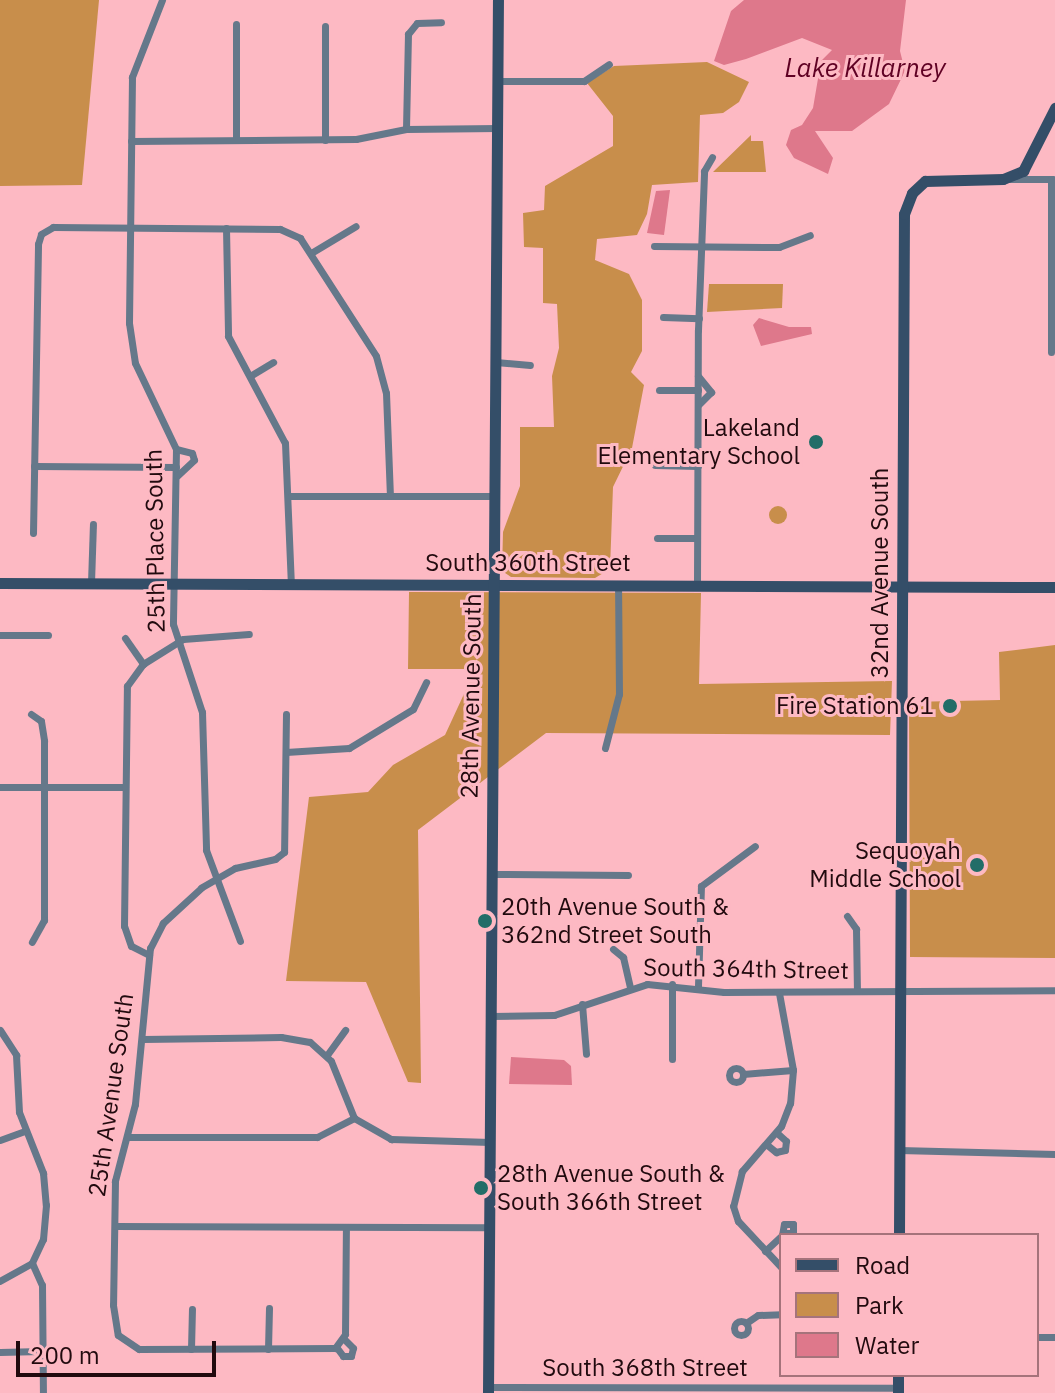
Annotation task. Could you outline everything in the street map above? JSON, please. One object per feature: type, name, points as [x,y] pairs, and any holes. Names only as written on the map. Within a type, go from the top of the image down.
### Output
[{"type":"street","name":"25th Place South","points":[[162,0],[132,77],[132,350],[176,449],[172,583],[177,642],[202,712],[204,835],[240,941]]},
{"type":"street","name":"28th Avenue South","points":[[488,1390],[498,0]]},
{"type":"street","points":[[406,129],[408,34],[417,23],[441,22]]},
{"type":"street","points":[[236,24],[236,140]]},
{"type":"street","points":[[325,26],[325,140]]},
{"type":"street","points":[[498,81],[584,81],[609,64]]},
{"type":"street","points":[[1003,179],[1029,164],[1055,108]]},
{"type":"street","points":[[131,141],[325,140],[406,129],[498,128]]},
{"type":"street","points":[[697,585],[698,376],[704,171],[712,157]]},
{"type":"street","name":"32nd Avenue South","points":[[899,1233],[897,991],[902,238],[909,200],[916,188],[931,179],[1003,179]]},
{"type":"street","points":[[1003,179],[1053,179],[1051,352]]},
{"type":"street","points":[[311,253],[356,226]]},
{"type":"street","points":[[33,533],[38,252],[43,232],[131,228],[280,229],[300,238],[376,356],[386,393],[390,496]]},
{"type":"street","points":[[226,228],[226,329],[281,429],[291,496],[291,584]]},
{"type":"street","points":[[654,246],[779,247],[810,235]]},
{"type":"street","points":[[663,317],[699,318]]},
{"type":"street","points":[[250,376],[273,362]]},
{"type":"street","points":[[496,362],[530,365]]},
{"type":"street","points":[[698,376],[711,392],[698,405]]},
{"type":"street","points":[[659,390],[698,390]]},
{"type":"street","points":[[176,449],[192,453],[194,460],[177,476]]},
{"type":"street","points":[[655,465],[698,466]]},
{"type":"street","points":[[34,466],[176,467]]},
{"type":"street","points":[[291,496],[495,496]]},
{"type":"street","points":[[91,583],[93,524]]},
{"type":"street","points":[[657,538],[697,538]]},
{"type":"street","name":"South 360th Street","points":[[0,583],[1055,587]]},
{"type":"street","points":[[605,748],[619,694],[618,585]]},
{"type":"street","points":[[249,634],[200,634],[177,642],[143,664],[126,694],[124,932],[134,949],[149,955],[163,923],[217,878],[281,856],[286,846],[286,714]]},
{"type":"street","points":[[0,635],[48,635]]},
{"type":"street","points":[[125,638],[143,664]]},
{"type":"street","points":[[286,752],[349,748],[413,709],[426,682]]},
{"type":"street","points":[[31,714],[43,726],[44,786],[44,920],[32,942]]},
{"type":"street","points":[[0,787],[125,787]]},
{"type":"street","points":[[698,986],[701,886],[755,846]]},
{"type":"street","points":[[492,874],[628,875]]},
{"type":"street","points":[[847,916],[856,929],[857,991]]},
{"type":"street","points":[[613,949],[623,957],[630,987]]},
{"type":"street","name":"25th Avenue South","points":[[149,955],[143,1039],[128,1137],[115,1181],[118,1335],[139,1349],[191,1349]]},
{"type":"street","points":[[672,984],[672,1059]]},
{"type":"street","name":"South 364th Street","points":[[491,1016],[545,1017],[630,987],[672,984],[779,993],[1055,990]]},
{"type":"street","points":[[779,993],[793,1070],[790,1103],[776,1132],[742,1171],[733,1206],[738,1221],[779,1265]]},
{"type":"street","points":[[582,1004],[586,1054]]},
{"type":"street","points":[[0,1030],[16,1055],[25,1131],[45,1186],[44,1235],[32,1263],[0,1281]]},
{"type":"street","points":[[327,1055],[345,1030]]},
{"type":"street","points":[[143,1039],[290,1038],[310,1042],[327,1055],[354,1118],[391,1139],[490,1142]]},
{"type":"street","points":[[743,1074],[793,1070]]},
{"type":"street","points":[[128,1137],[317,1137],[354,1118]]},
{"type":"street","points":[[0,1140],[25,1131]]},
{"type":"street","points":[[766,1144],[776,1152],[785,1150],[786,1141],[776,1132]]},
{"type":"street","points":[[899,1150],[1055,1154]]},
{"type":"street","points":[[115,1226],[489,1227]]},
{"type":"street","points":[[192,1309],[191,1349],[268,1349],[341,1343],[346,1227]]},
{"type":"street","points":[[765,1251],[779,1237]]},
{"type":"street","points":[[32,1263],[42,1281],[43,1393]]},
{"type":"street","points":[[268,1349],[269,1308]]},
{"type":"street","points":[[746,1323],[758,1315],[779,1314]]},
{"type":"street","points":[[0,1352],[41,1351]]},
{"type":"street","points":[[796,1377],[796,1388]]},
{"type":"street","name":"South 368th Street","points":[[488,1390],[796,1388],[898,1391]]},
{"type":"green space","points":[[0,0],[99,0],[82,185],[0,186]]},
{"type":"green space","points":[[707,62],[749,82],[739,102],[723,113],[700,115],[698,182],[652,185],[647,214],[637,235],[597,239],[595,260],[629,274],[642,300],[642,351],[631,372],[644,385],[632,448],[613,487],[610,569],[595,578],[511,577],[502,571],[503,532],[520,486],[520,427],[554,427],[552,376],[559,348],[557,304],[543,303],[543,248],[524,247],[523,213],[544,210],[545,186],[613,146],[613,116],[587,83],[614,66]]},
{"type":"green space","points":[[751,135],[751,141],[763,141],[766,172],[713,172]]},
{"type":"green space","points":[[709,284],[783,284],[782,308],[707,312]]},
{"type":"green space","points":[[778,506],[787,515],[778,524],[769,515]]},
{"type":"green space","points":[[409,592],[701,593],[699,684],[892,681],[890,735],[546,733],[418,830],[421,1083],[408,1082],[366,982],[286,981],[309,797],[368,792],[393,765],[445,735],[470,681],[469,669],[408,669]]},
{"type":"green space","name":"Sequoyah Middle School","points":[[1055,645],[1055,958],[910,957],[909,702],[1000,700],[999,652]]},
{"type":"water","name":"Lake Killarney","points":[[744,0],[906,0],[900,51],[905,71],[889,104],[852,131],[815,131],[833,158],[828,174],[794,158],[786,145],[791,130],[802,125],[813,108],[821,61],[832,50],[802,38],[724,65],[714,61],[731,11]]},
{"type":"water","points":[[670,190],[664,235],[647,233],[656,191]]},
{"type":"water","points":[[759,318],[789,327],[811,327],[812,334],[761,346],[753,325]]},
{"type":"water","points":[[511,1057],[564,1060],[571,1066],[572,1085],[509,1084]]},
{"type":"place","name":"Lakeland Elementary School","points":[[816,442]]},
{"type":"place","name":"Fire Station 61","points":[[950,706]]},
{"type":"place","name":"Sequoyah Middle School","points":[[977,865]]},
{"type":"place","name":"20th Avenue South & 362nd Street South","points":[[485,921]]},
{"type":"place","name":"28th Avenue South & South 366th Street","points":[[481,1188]]}]
